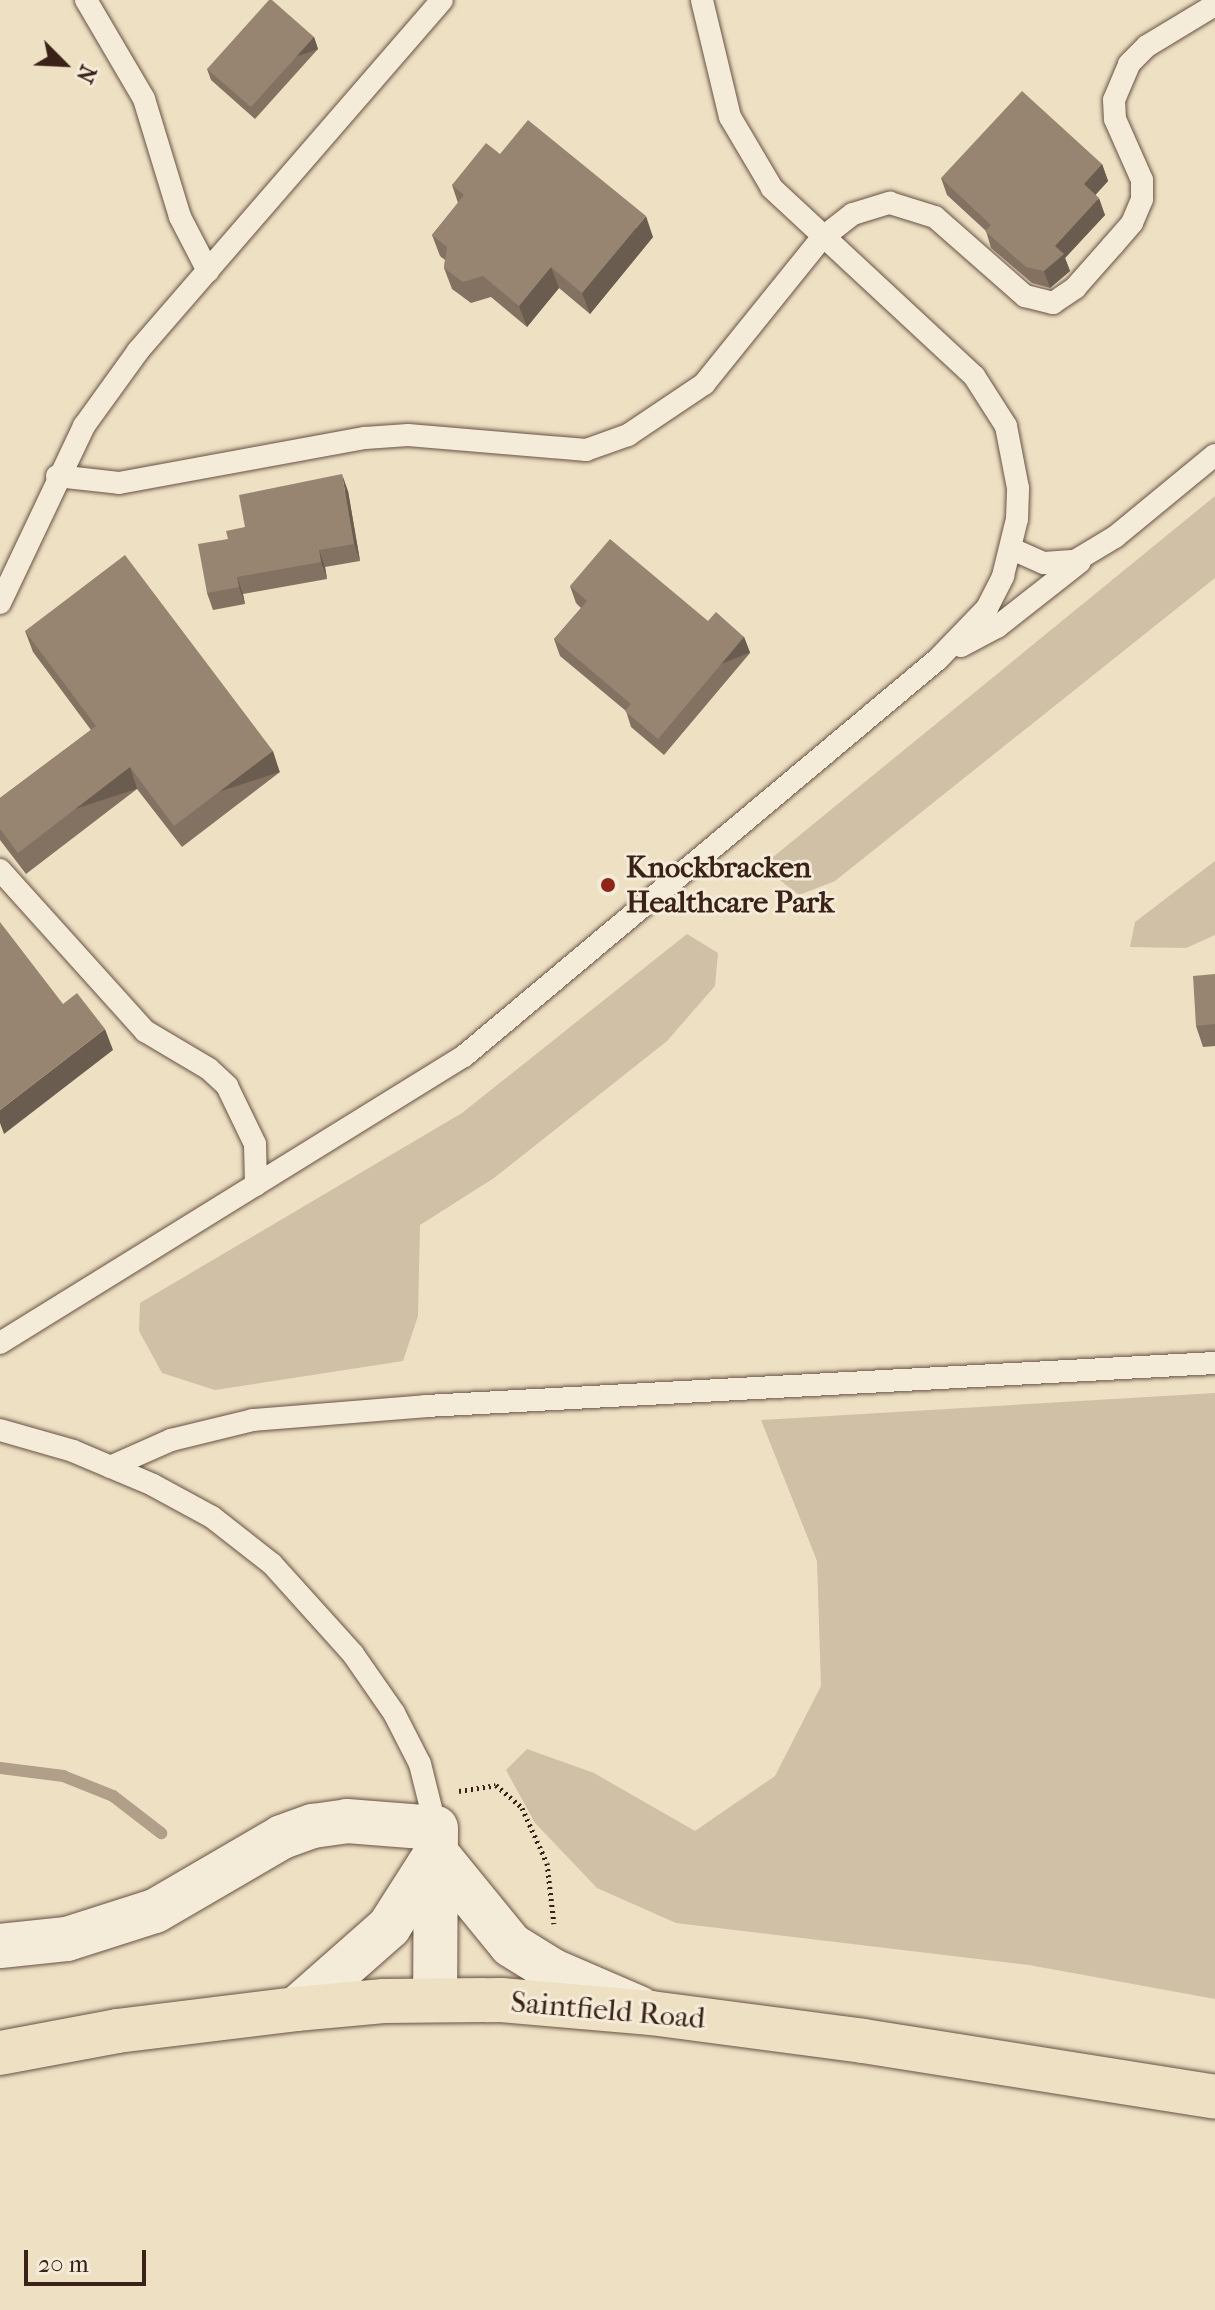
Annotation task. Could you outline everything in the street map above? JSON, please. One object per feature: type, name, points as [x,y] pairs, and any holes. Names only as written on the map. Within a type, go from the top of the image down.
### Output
[{"type":"highway","name":"Saintfield Road","points":[[0,2053],[117,2031],[296,2009],[435,2000],[651,2013],[1215,2097]]},
{"type":"street","points":[[0,1946],[67,1939],[155,1911],[282,1837],[313,1826],[347,1821],[434,1825]]},
{"type":"street","points":[[434,1825],[435,2000]]},
{"type":"street","points":[[296,2009],[389,1927],[434,1825]]},
{"type":"street","points":[[434,1825],[511,1945],[596,1992],[651,2013]]},
{"type":"lane","points":[[86,0],[144,99],[180,217],[208,271]]},
{"type":"lane","points":[[0,603],[57,476],[84,426],[138,351],[442,0]]},
{"type":"lane","points":[[0,1343],[452,1064],[504,1026],[938,659],[987,608],[1012,549],[1018,488],[1006,426],[974,376],[822,238],[772,188],[730,117],[702,0]]},
{"type":"lane","points":[[57,476],[119,483],[365,438],[408,435],[586,450],[628,435],[704,384],[822,238],[853,214],[890,203],[915,207],[954,228],[1035,302],[1063,299],[1132,223],[1142,199],[1142,180],[1115,119],[1119,82],[1147,46],[1215,5]]},
{"type":"lane","points":[[938,659],[997,627],[1215,455]]},
{"type":"lane","points":[[1012,549],[1044,563],[1075,561],[1090,554]]},
{"type":"lane","points":[[0,870],[145,1031],[209,1069],[227,1086],[255,1144],[256,1185]]},
{"type":"lane","points":[[110,1467],[171,1440],[253,1420],[426,1406],[1215,1363]]},
{"type":"lane","points":[[0,1430],[110,1467],[212,1517],[272,1564],[353,1654],[394,1713],[434,1825]]},
{"type":"path","points":[[434,1825],[496,1785],[522,1808],[547,1863],[556,1935]]},
{"type":"shaded area","points":[[1215,496],[1215,578],[835,881],[799,895],[762,866]]},
{"type":"shaded area","points":[[1215,861],[1215,935],[1186,948],[1130,947],[1135,922]]},
{"type":"shaded area","points":[[687,934],[718,953],[715,986],[667,1041],[494,1178],[420,1225],[418,1316],[403,1361],[215,1390],[162,1373],[139,1331],[140,1303],[462,1113]]},
{"type":"shaded area","points":[[1215,1393],[1215,1999],[1029,1965],[676,1923],[597,1888],[535,1823],[506,1770],[527,1749],[594,1773],[695,1831],[775,1776],[821,1686],[817,1561],[761,1420]]},
{"type":"building","points":[[269,0],[314,37],[251,107],[207,69]]},
{"type":"building","points":[[1022,91],[1102,164],[1084,184],[1099,198],[1055,246],[1064,254],[1044,271],[1026,267],[985,231],[991,225],[941,178]]},
{"type":"building","points":[[528,120],[646,216],[582,293],[551,267],[519,306],[483,276],[463,282],[444,268],[447,247],[432,235],[464,195],[452,185],[486,143],[500,154]]},
{"type":"building","points":[[342,474],[354,544],[319,550],[321,562],[237,577],[239,587],[207,593],[198,544],[228,539],[226,531],[245,527],[239,495]]},
{"type":"building","points":[[610,539],[708,621],[716,612],[744,637],[658,739],[625,711],[631,704],[554,639],[587,601],[570,586]]},
{"type":"building","points":[[125,555],[273,751],[174,826],[130,767],[18,853],[0,829],[0,798],[96,726],[25,631]]},
{"type":"building","points":[[0,922],[63,1004],[77,993],[105,1029],[0,1110]]},
{"type":"building","points":[[1215,974],[1215,1024],[1196,1026],[1193,976]]},
{"type":"waterway","points":[[0,1768],[63,1776],[113,1796],[161,1833]]},
{"type":"place","name":"Knockbracken Healthcare Park","points":[[608,885]]}]
